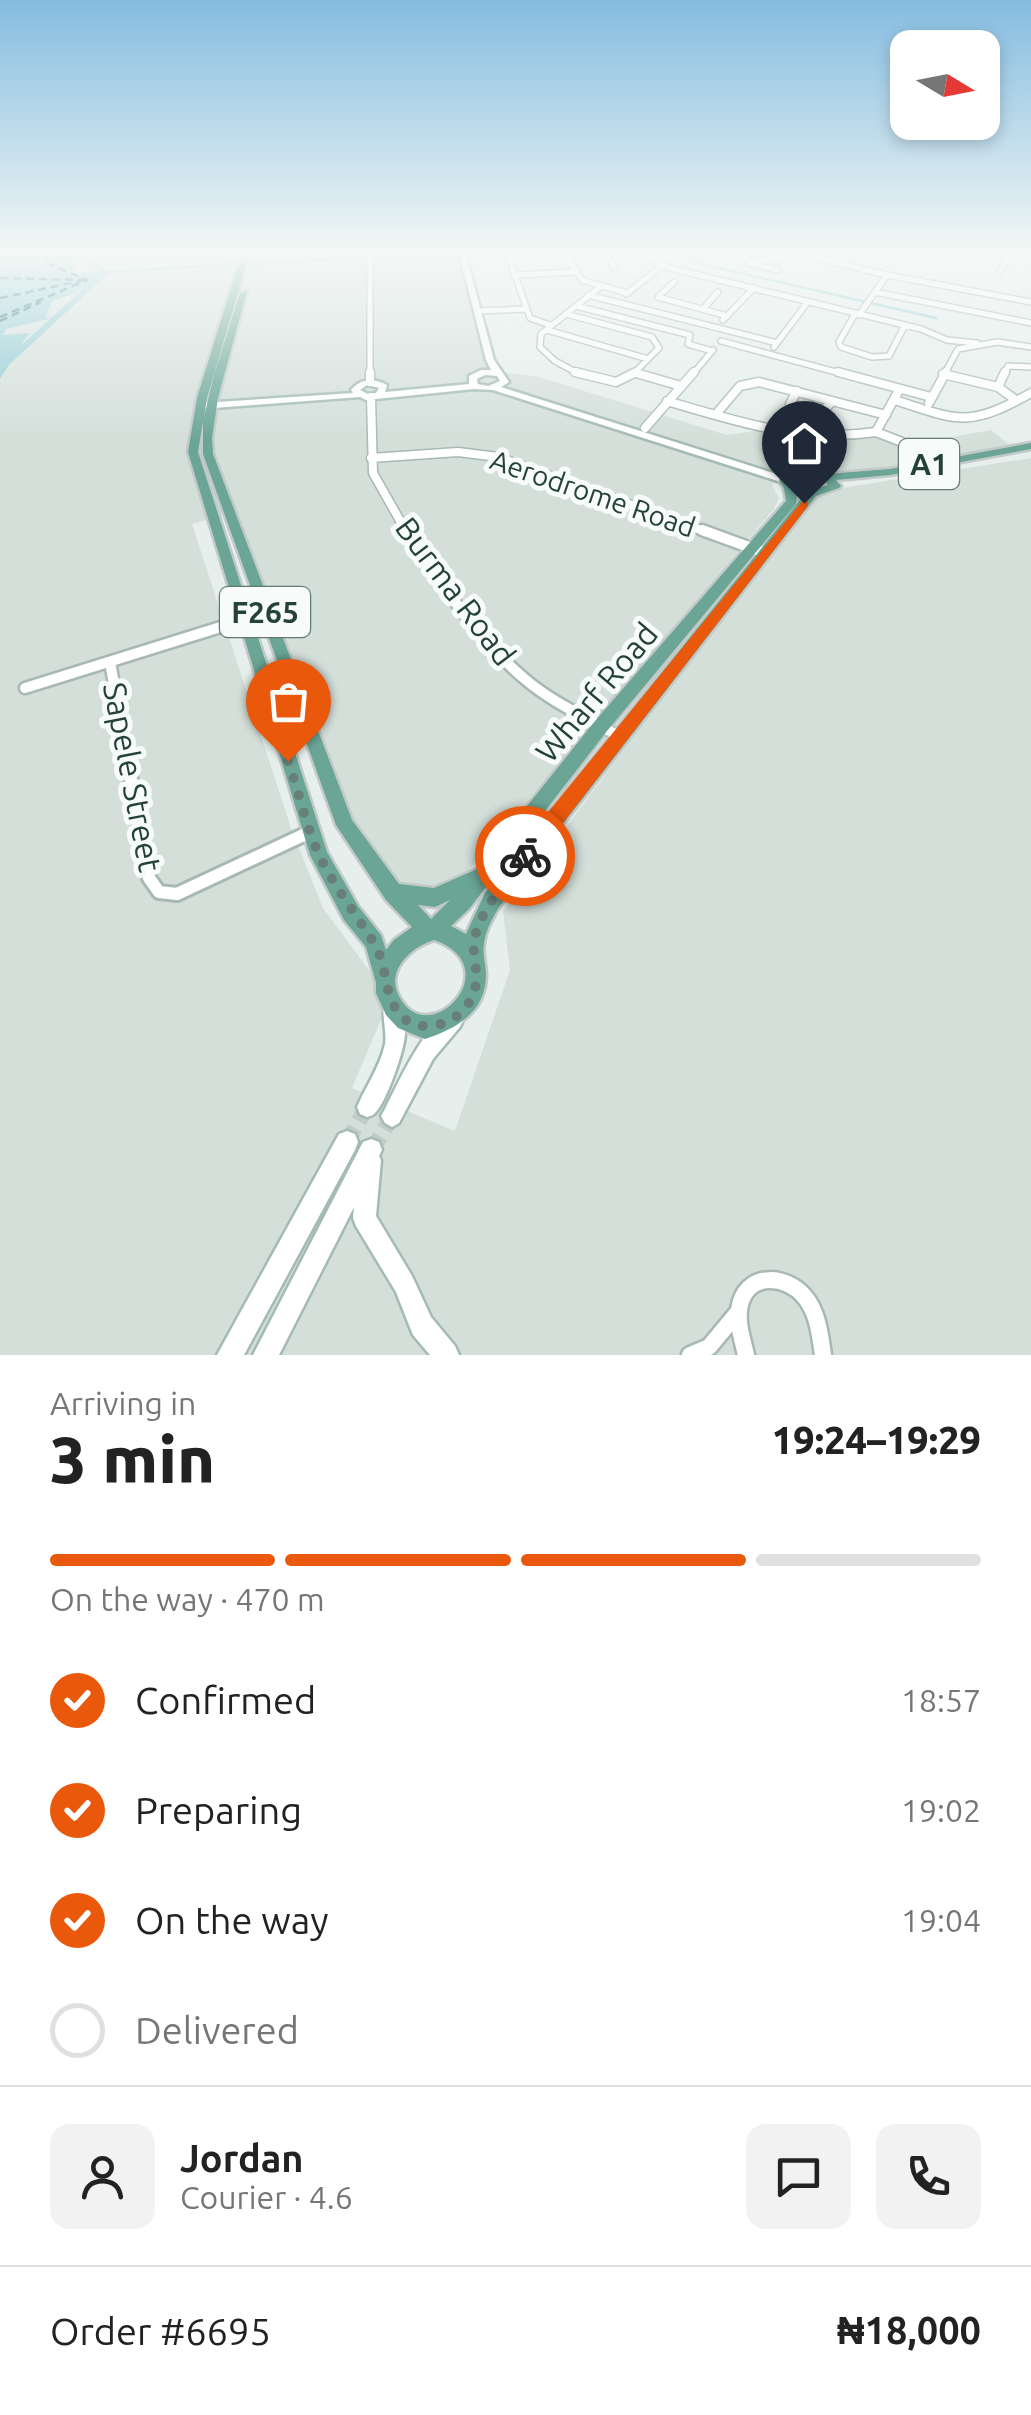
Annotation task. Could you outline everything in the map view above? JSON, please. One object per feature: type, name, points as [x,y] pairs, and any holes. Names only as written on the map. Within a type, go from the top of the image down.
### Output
[{"type":"main road","name":"F265","points":[[233,315],[208,402],[194,433],[197,472],[319,855],[351,913],[374,942],[386,980]]},
{"type":"main road","points":[[478,315],[499,381]]},
{"type":"main road","points":[[472,383],[490,360]]},
{"type":"main road","points":[[480,372],[789,481],[831,482]]},
{"type":"main road","points":[[208,402],[499,381],[645,428],[812,493],[831,482]]},
{"type":"main road","points":[[357,391],[370,382],[378,392]]},
{"type":"main road","name":"F265","points":[[208,402],[208,454],[344,825],[394,893],[431,930]]},
{"type":"main road","name":"A1","points":[[831,482],[1031,449]]},
{"type":"main road","name":"A1","points":[[831,482],[1031,449]]},
{"type":"main road","name":"Wharf Road","points":[[473,957],[474,939],[492,900],[759,550],[792,501],[789,481]]},
{"type":"main road","name":"Wharf Road","points":[[431,930],[488,870],[602,726],[812,493]]},
{"type":"main road","points":[[394,893],[444,896],[488,870]]},
{"type":"main road","points":[[366,1106],[397,1046],[397,1027],[386,980],[395,952],[404,942],[431,930],[450,933],[464,942],[473,957],[476,984],[471,998],[426,1052],[392,1116]]},
{"type":"main road","points":[[390,1004],[398,1016],[425,1028],[454,1018]]},
{"type":"main road","points":[[230,1355],[347,1142]]},
{"type":"main road","points":[[371,1150],[364,1218],[404,1284],[422,1326],[446,1355]]},
{"type":"street","points":[[369,315],[370,382]]},
{"type":"street","points":[[530,315],[548,327],[648,359]]},
{"type":"street","points":[[564,315],[538,340],[554,364],[616,383],[636,373],[659,348],[652,337],[571,315]]},
{"type":"street","points":[[612,315],[690,335],[688,344],[712,351]]},
{"type":"street","points":[[668,315],[777,343]]},
{"type":"street","points":[[768,354],[797,315]]},
{"type":"street","points":[[856,315],[839,342],[841,347],[860,354],[888,356],[905,325]]},
{"type":"street","points":[[862,315],[948,340],[1031,346]]},
{"type":"street","points":[[992,315],[1031,323]]},
{"type":"street","points":[[716,327],[727,316]]},
{"type":"street","points":[[645,428],[730,331]]},
{"type":"street","points":[[948,340],[958,349]]},
{"type":"street","points":[[721,342],[931,398]]},
{"type":"street","points":[[927,409],[958,349],[977,343]]},
{"type":"street","points":[[846,375],[860,354]]},
{"type":"street","points":[[998,387],[1008,366],[1031,367]]},
{"type":"street","points":[[636,373],[680,386]]},
{"type":"street","points":[[943,374],[998,387],[1013,398]]},
{"type":"street","points":[[716,414],[744,384],[768,382],[886,415]]},
{"type":"street","points":[[876,432],[900,390]]},
{"type":"street","points":[[796,391],[790,404],[806,411],[822,413],[832,401]]},
{"type":"street","name":"Burma Road","points":[[378,392],[371,458],[384,496],[502,658],[528,681],[618,736]]},
{"type":"street","points":[[895,400],[948,419],[959,419],[989,414],[1013,398],[1031,393]]},
{"type":"street","points":[[666,400],[808,440],[876,432],[902,442],[929,464]]},
{"type":"street","name":"Aerodrome Road","points":[[371,458],[458,452],[498,457],[759,550]]},
{"type":"street","points":[[25,688],[243,620]]},
{"type":"street","name":"Sapele Street","points":[[110,662],[150,878],[159,892],[177,894],[312,831]]},
{"type":"street","points":[[266,1355],[371,1150]]},
{"type":"street","points":[[690,1355],[709,1347],[739,1310],[752,1284],[763,1278],[788,1281],[810,1304],[822,1338],[823,1355]]},
{"type":"street","points":[[739,1310],[746,1355]]},
{"type":"shaded area","points":[[480,315],[487,342],[502,372],[539,377],[727,435],[768,429],[798,443],[883,437],[913,444],[991,430],[1011,446],[851,476],[784,470],[772,485],[779,498],[774,509],[458,883],[439,896],[404,890],[346,830],[229,513],[192,524],[291,828],[323,908],[369,970],[380,994],[382,1017],[352,1088],[455,1131],[510,970],[503,911],[808,504],[822,493],[848,487],[1031,458],[1031,1355],[0,1355],[0,379],[28,334],[2,335],[6,329],[44,318]]},
{"type":"water","points":[[0,315],[52,318],[6,329],[3,335],[29,333],[0,379]]},
{"type":"waterway","points":[[0,370],[59,315]]},
{"type":"waterway","points":[[924,315],[936,318]]},
{"type":"ferry route","points":[[0,317],[4,315]]},
{"type":"ferry route","points":[[0,321],[12,315]]},
{"type":"tunnel","points":[[347,1142],[367,1107]]},
{"type":"tunnel","points":[[372,1150],[392,1116]]},
{"type":"way so far","points":[[288,761],[319,855],[351,913],[374,942],[382,959],[390,1004],[398,1016],[411,1024],[425,1028],[440,1026],[464,1009],[476,984],[474,939],[482,918],[525,856]]},
{"type":"route","points":[[525,856],[804,503]]}]
